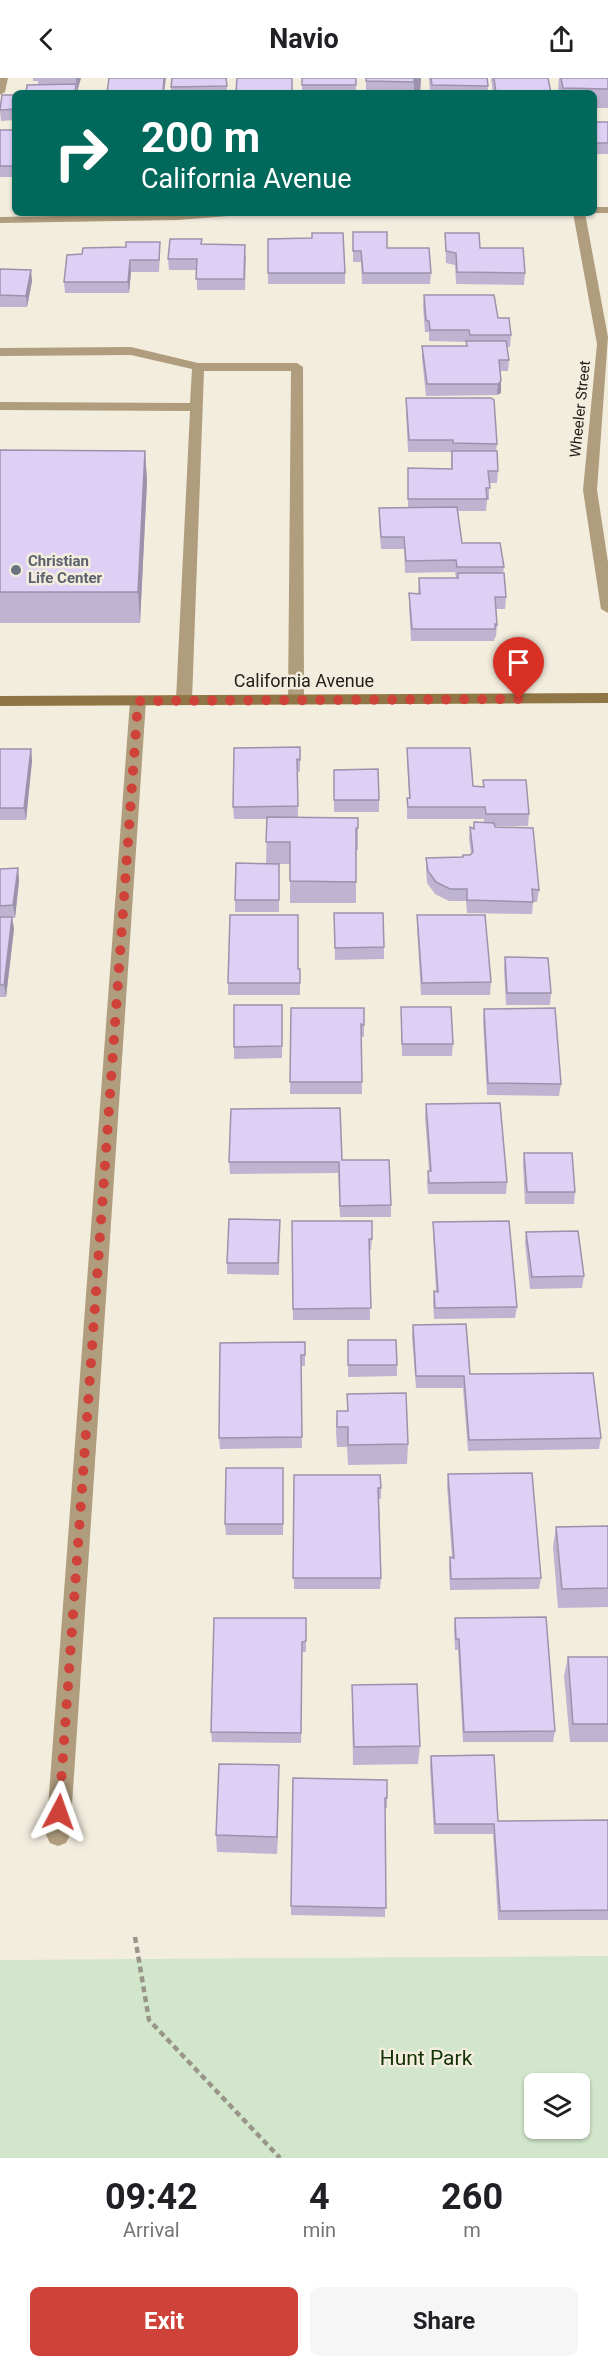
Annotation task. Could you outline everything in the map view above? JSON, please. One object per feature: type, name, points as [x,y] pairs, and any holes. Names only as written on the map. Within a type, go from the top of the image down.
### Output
[{"type":"main road","name":"California Avenue","points":[[0,701],[608,698]]},
{"type":"street","points":[[0,92],[3,78]]},
{"type":"street","points":[[0,220],[190,216]]},
{"type":"street","name":"Wheeler Street","points":[[580,216],[603,344],[601,389],[592,445],[590,490],[608,609]]},
{"type":"street","points":[[0,352],[131,351],[198,367],[297,367],[296,700]]},
{"type":"street","points":[[184,700],[198,367]]},
{"type":"street","points":[[0,406],[196,406]]},
{"type":"street","points":[[58,1835],[138,701]]},
{"type":"path","points":[[135,1936],[149,2020],[280,2158]]},
{"type":"green space","name":"Hunt Park","points":[[608,1956],[608,2158],[0,2158],[0,1960]]},
{"type":"building","points":[[109,78],[164,78],[163,90],[107,90]]},
{"type":"building","points":[[172,78],[226,78],[227,86],[171,87]]},
{"type":"building","points":[[237,78],[292,78],[292,90],[236,90]]},
{"type":"building","points":[[302,78],[356,78],[356,85],[302,85]]},
{"type":"building","points":[[366,78],[414,78],[414,82],[366,81]]},
{"type":"building","points":[[431,78],[487,78],[488,86],[432,85]]},
{"type":"building","points":[[494,78],[548,78],[550,90],[496,90]]},
{"type":"building","points":[[561,78],[608,78],[608,89],[563,88]]},
{"type":"building","points":[[76,84],[75,90],[26,90],[27,85]]},
{"type":"building","points":[[2,95],[12,95],[12,109],[0,110]]},
{"type":"building","points":[[597,122],[608,122],[608,143],[597,143]]},
{"type":"building","points":[[0,130],[12,130],[12,166],[0,166]]},
{"type":"building","points":[[353,232],[387,232],[387,248],[429,248],[431,273],[363,273],[361,251],[353,251]]},
{"type":"building","points":[[312,233],[343,233],[345,273],[268,273],[268,239],[312,238]]},
{"type":"building","points":[[445,233],[479,233],[480,248],[523,248],[525,273],[457,272],[456,253],[446,251]]},
{"type":"building","points":[[170,239],[202,239],[201,244],[245,245],[244,279],[196,279],[197,259],[168,259]]},
{"type":"building","points":[[126,242],[160,242],[159,260],[130,260],[128,282],[64,282],[67,255],[82,254],[83,248],[126,247]]},
{"type":"building","points":[[0,269],[31,270],[26,296],[0,295]]},
{"type":"building","points":[[424,295],[494,295],[498,318],[509,318],[511,335],[470,335],[469,330],[430,330],[429,321],[426,320]]},
{"type":"building","points":[[466,341],[506,341],[509,360],[499,360],[501,381],[498,384],[427,384],[422,346],[467,346]]},
{"type":"building","points":[[406,398],[491,398],[494,400],[497,444],[453,443],[453,440],[409,440]]},
{"type":"building","points":[[0,450],[145,451],[138,592],[0,592]]},
{"type":"building","points":[[452,451],[497,451],[498,471],[488,471],[490,488],[486,488],[487,499],[408,499],[408,468],[452,469]]},
{"type":"building","points":[[457,507],[462,543],[500,543],[504,567],[457,567],[456,560],[406,561],[404,537],[381,537],[379,508]]},
{"type":"building","points":[[458,573],[504,573],[506,597],[495,597],[497,625],[495,624],[495,629],[412,629],[409,593],[420,594],[419,578],[458,578]]},
{"type":"building","points":[[300,747],[300,760],[297,759],[298,806],[233,807],[234,748]]},
{"type":"building","points":[[407,748],[470,748],[473,786],[484,787],[483,780],[526,780],[529,814],[486,814],[485,807],[408,807],[407,798],[410,798]]},
{"type":"building","points":[[0,749],[31,749],[24,808],[0,808]]},
{"type":"building","points":[[378,769],[379,800],[334,800],[334,770]]},
{"type":"building","points":[[267,817],[358,818],[356,882],[290,881],[290,842],[266,842]]},
{"type":"building","points":[[474,822],[494,823],[495,827],[533,828],[539,890],[532,889],[533,902],[467,900],[467,889],[450,889],[436,882],[428,871],[426,858],[470,855],[473,852],[470,827],[474,829]]},
{"type":"building","points":[[236,863],[279,864],[279,900],[235,900]]},
{"type":"building","points":[[18,868],[13,905],[0,906],[0,869]]},
{"type":"building","points":[[334,913],[383,913],[384,947],[335,948]]},
{"type":"building","points":[[230,915],[298,915],[300,983],[228,983]]},
{"type":"building","points":[[417,915],[485,915],[491,982],[422,983]]},
{"type":"building","points":[[0,917],[12,917],[4,985],[0,985]]},
{"type":"building","points":[[505,957],[548,958],[551,993],[507,993]]},
{"type":"building","points":[[234,1005],[282,1005],[282,1046],[234,1047]]},
{"type":"building","points":[[401,1007],[451,1007],[453,1044],[402,1044]]},
{"type":"building","points":[[291,1008],[364,1008],[364,1025],[361,1024],[362,1082],[290,1082]]},
{"type":"building","points":[[555,1008],[561,1084],[488,1083],[484,1009]]},
{"type":"building","points":[[500,1103],[507,1182],[429,1183],[428,1171],[431,1171],[426,1104]]},
{"type":"building","points":[[340,1108],[342,1160],[389,1160],[391,1205],[340,1206],[339,1162],[229,1162],[231,1109]]},
{"type":"building","points":[[524,1153],[572,1153],[575,1192],[527,1192]]},
{"type":"building","points":[[229,1219],[280,1220],[278,1263],[227,1263]]},
{"type":"building","points":[[292,1221],[372,1221],[372,1239],[369,1239],[371,1308],[293,1309]]},
{"type":"building","points":[[509,1221],[517,1307],[435,1308],[434,1291],[438,1292],[433,1222]]},
{"type":"building","points":[[578,1231],[584,1276],[532,1277],[526,1232]]},
{"type":"building","points":[[466,1324],[470,1374],[593,1373],[601,1438],[469,1440],[464,1376],[416,1376],[413,1325]]},
{"type":"building","points":[[348,1340],[396,1340],[397,1365],[348,1365]]},
{"type":"building","points":[[305,1342],[305,1355],[301,1355],[302,1437],[219,1438],[220,1343]]},
{"type":"building","points":[[406,1393],[408,1444],[348,1445],[348,1427],[337,1427],[337,1411],[348,1411],[347,1394]]},
{"type":"building","points":[[226,1468],[283,1468],[283,1524],[225,1524]]},
{"type":"building","points":[[532,1473],[541,1578],[451,1579],[450,1557],[454,1558],[448,1474]]},
{"type":"building","points":[[294,1475],[380,1475],[381,1488],[378,1488],[381,1578],[293,1578]]},
{"type":"building","points":[[608,1526],[608,1588],[562,1589],[556,1527]]},
{"type":"building","points":[[546,1617],[555,1731],[464,1732],[459,1639],[456,1639],[455,1618]]},
{"type":"building","points":[[214,1618],[306,1618],[306,1641],[302,1642],[301,1733],[211,1732]]},
{"type":"building","points":[[568,1657],[608,1657],[608,1724],[573,1724]]},
{"type":"building","points":[[417,1684],[420,1746],[354,1747],[352,1685]]},
{"type":"building","points":[[494,1755],[498,1821],[608,1820],[608,1910],[500,1911],[494,1824],[435,1824],[431,1756]]},
{"type":"building","points":[[219,1764],[279,1765],[277,1837],[216,1835]]},
{"type":"building","points":[[293,1778],[387,1780],[387,1798],[385,1798],[386,1908],[291,1906]]},
{"type":"place","name":"Christian Life Center","points":[[16,570]]},
{"type":"route","points":[[59,1812],[138,701],[519,699]]}]
